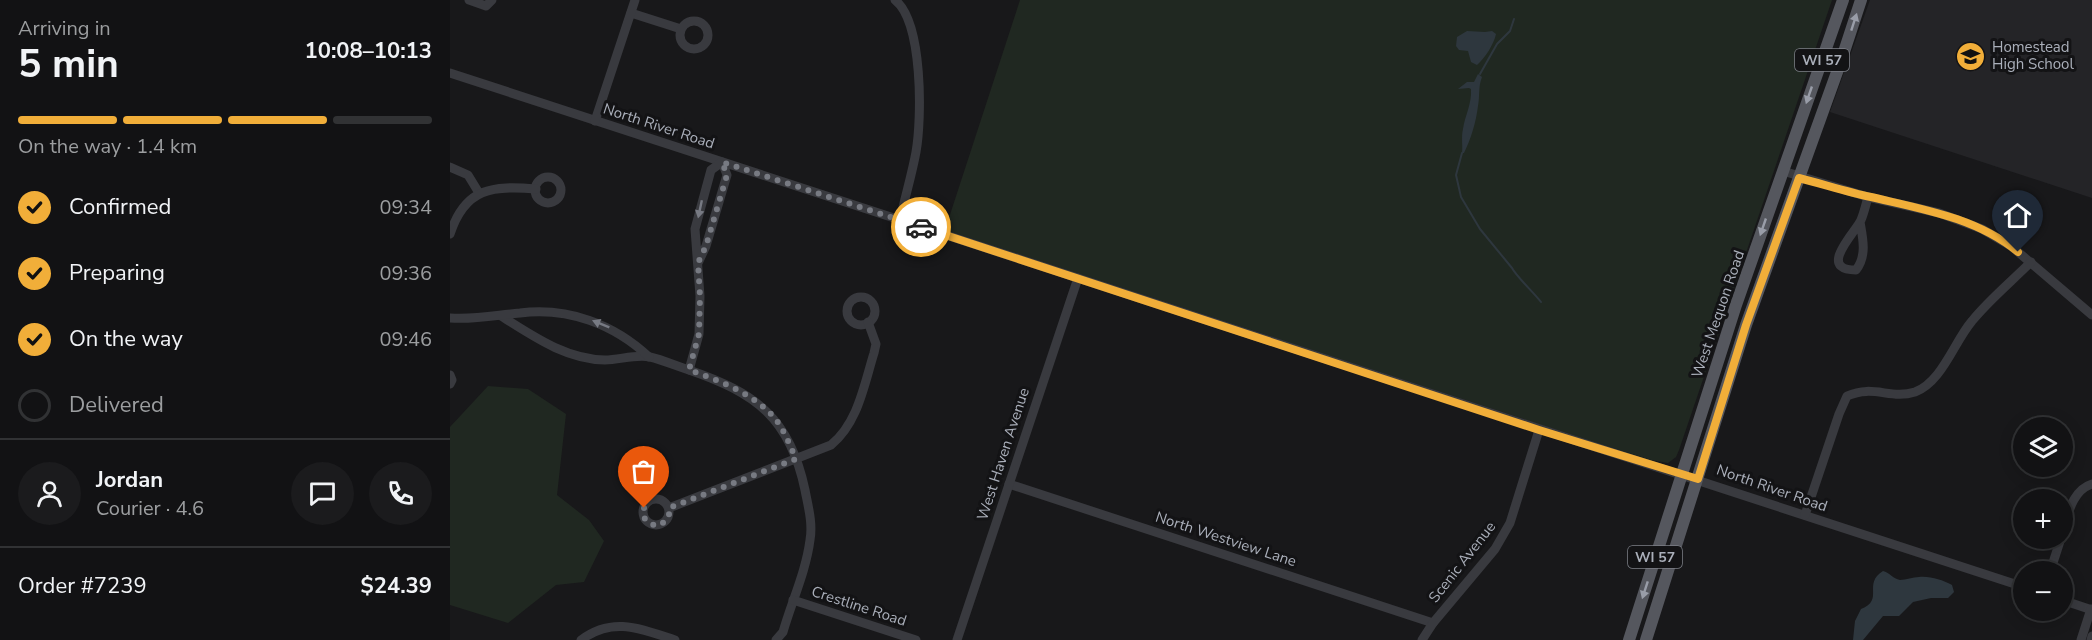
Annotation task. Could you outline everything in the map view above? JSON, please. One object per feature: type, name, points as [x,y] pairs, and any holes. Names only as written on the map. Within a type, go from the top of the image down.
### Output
[{"type":"main road","name":"West Mequon Road","points":[[1629,640],[1706,395],[1843,0]]},
{"type":"main road","name":"West Mequon Road","points":[[1646,640],[1746,325],[1861,0]]},
{"type":"main road","points":[[1698,479],[1694,465],[1704,431],[1707,413],[1706,395]]},
{"type":"main road","points":[[1670,566],[1672,540],[1686,490],[1686,482],[1682,474]]},
{"type":"street","points":[[469,0],[486,6],[492,0]]},
{"type":"street","points":[[595,121],[635,0]]},
{"type":"street","points":[[895,0],[902,6],[910,23],[918,57],[916,151],[900,220]]},
{"type":"street","points":[[631,13],[681,29]]},
{"type":"street","name":"North River Road","points":[[450,73],[2013,583]]},
{"type":"street","points":[[689,370],[699,334],[700,296],[695,229],[702,196],[711,170],[722,162],[727,175],[706,246],[698,263]]},
{"type":"street","points":[[450,167],[468,176],[479,193]]},
{"type":"street","points":[[1783,171],[1799,178],[1868,197],[1939,213],[1982,229],[2011,246],[2092,315]]},
{"type":"street","points":[[450,234],[454,221],[479,193],[511,187],[536,189]]},
{"type":"street","points":[[1860,222],[1863,247],[1861,263],[1856,270],[1847,270],[1841,266],[1838,258],[1841,249],[1860,222],[1868,197]]},
{"type":"street","points":[[1805,515],[1847,396],[1859,391],[1871,390],[1888,394],[1915,392],[1932,380],[1945,365],[1956,342],[1973,320],[2031,262]]},
{"type":"street","name":"West Haven Avenue","points":[[957,640],[1077,278]]},
{"type":"street","points":[[450,318],[465,319],[534,312],[568,314],[589,320],[622,335],[649,357]]},
{"type":"street","points":[[501,316],[541,341],[567,353],[605,360],[649,357],[689,370],[746,395],[771,414],[786,437],[796,459],[807,503],[811,538],[783,632],[776,640]]},
{"type":"street","points":[[669,508],[831,445],[842,436],[852,419],[876,344],[868,322]]},
{"type":"street","points":[[450,375],[452,380],[450,384]]},
{"type":"street","name":"Scenic Avenue","points":[[1422,640],[1433,623],[1495,549],[1510,523],[1539,430]]},
{"type":"street","name":"North Westview Lane","points":[[1009,484],[1433,623]]},
{"type":"street","points":[[2073,502],[2080,490],[2092,484]]},
{"type":"street","name":"Crestline Road","points":[[793,600],[916,640]]},
{"type":"street","points":[[2073,604],[2091,610],[2081,640]]},
{"type":"street","points":[[580,640],[611,626],[625,626],[675,640]]},
{"type":"street","points":[[2091,640],[2092,636]]},
{"type":"shaded area","points":[[1020,0],[1832,0],[1679,450],[1676,457],[1668,463],[1597,443],[945,230]]},
{"type":"shaded area","name":"Homestead High School","points":[[1870,0],[2092,0],[2092,198],[1830,112]]},
{"type":"shaded area","points":[[1467,31],[1492,31],[1496,34],[1489,51],[1477,65],[1471,62],[1468,51],[1459,50],[1456,46],[1457,37]]},
{"type":"shaded area","points":[[1478,74],[1482,77],[1476,118],[1469,142],[1462,153],[1462,132],[1471,89],[1458,89],[1467,82],[1474,82]]},
{"type":"shaded area","points":[[488,386],[528,389],[566,414],[557,495],[589,520],[604,541],[584,582],[556,585],[508,623],[450,605],[450,427]]},
{"type":"shaded area","points":[[1883,571],[1900,580],[1919,577],[1936,579],[1952,585],[1954,592],[1948,598],[1931,598],[1913,602],[1899,616],[1883,616],[1863,640],[1853,640],[1855,621],[1861,609],[1872,601],[1874,581]]},
{"type":"waterway","points":[[1480,74],[1497,44],[1510,31],[1514,19]]},
{"type":"waterway","points":[[1462,153],[1456,175],[1461,197],[1480,229],[1541,302]]},
{"type":"way so far","points":[[644,508],[646,520],[652,525],[661,525],[669,516],[669,508],[796,459],[786,437],[771,414],[746,395],[689,370],[699,334],[698,263],[706,246],[727,175],[722,162],[921,227]]},
{"type":"place","name":"Homestead High School","points":[[1971,56]]},
{"type":"route","points":[[921,227],[1539,430],[1698,479],[1746,325],[1799,178],[1939,213],[1982,229],[2018,252]]}]
